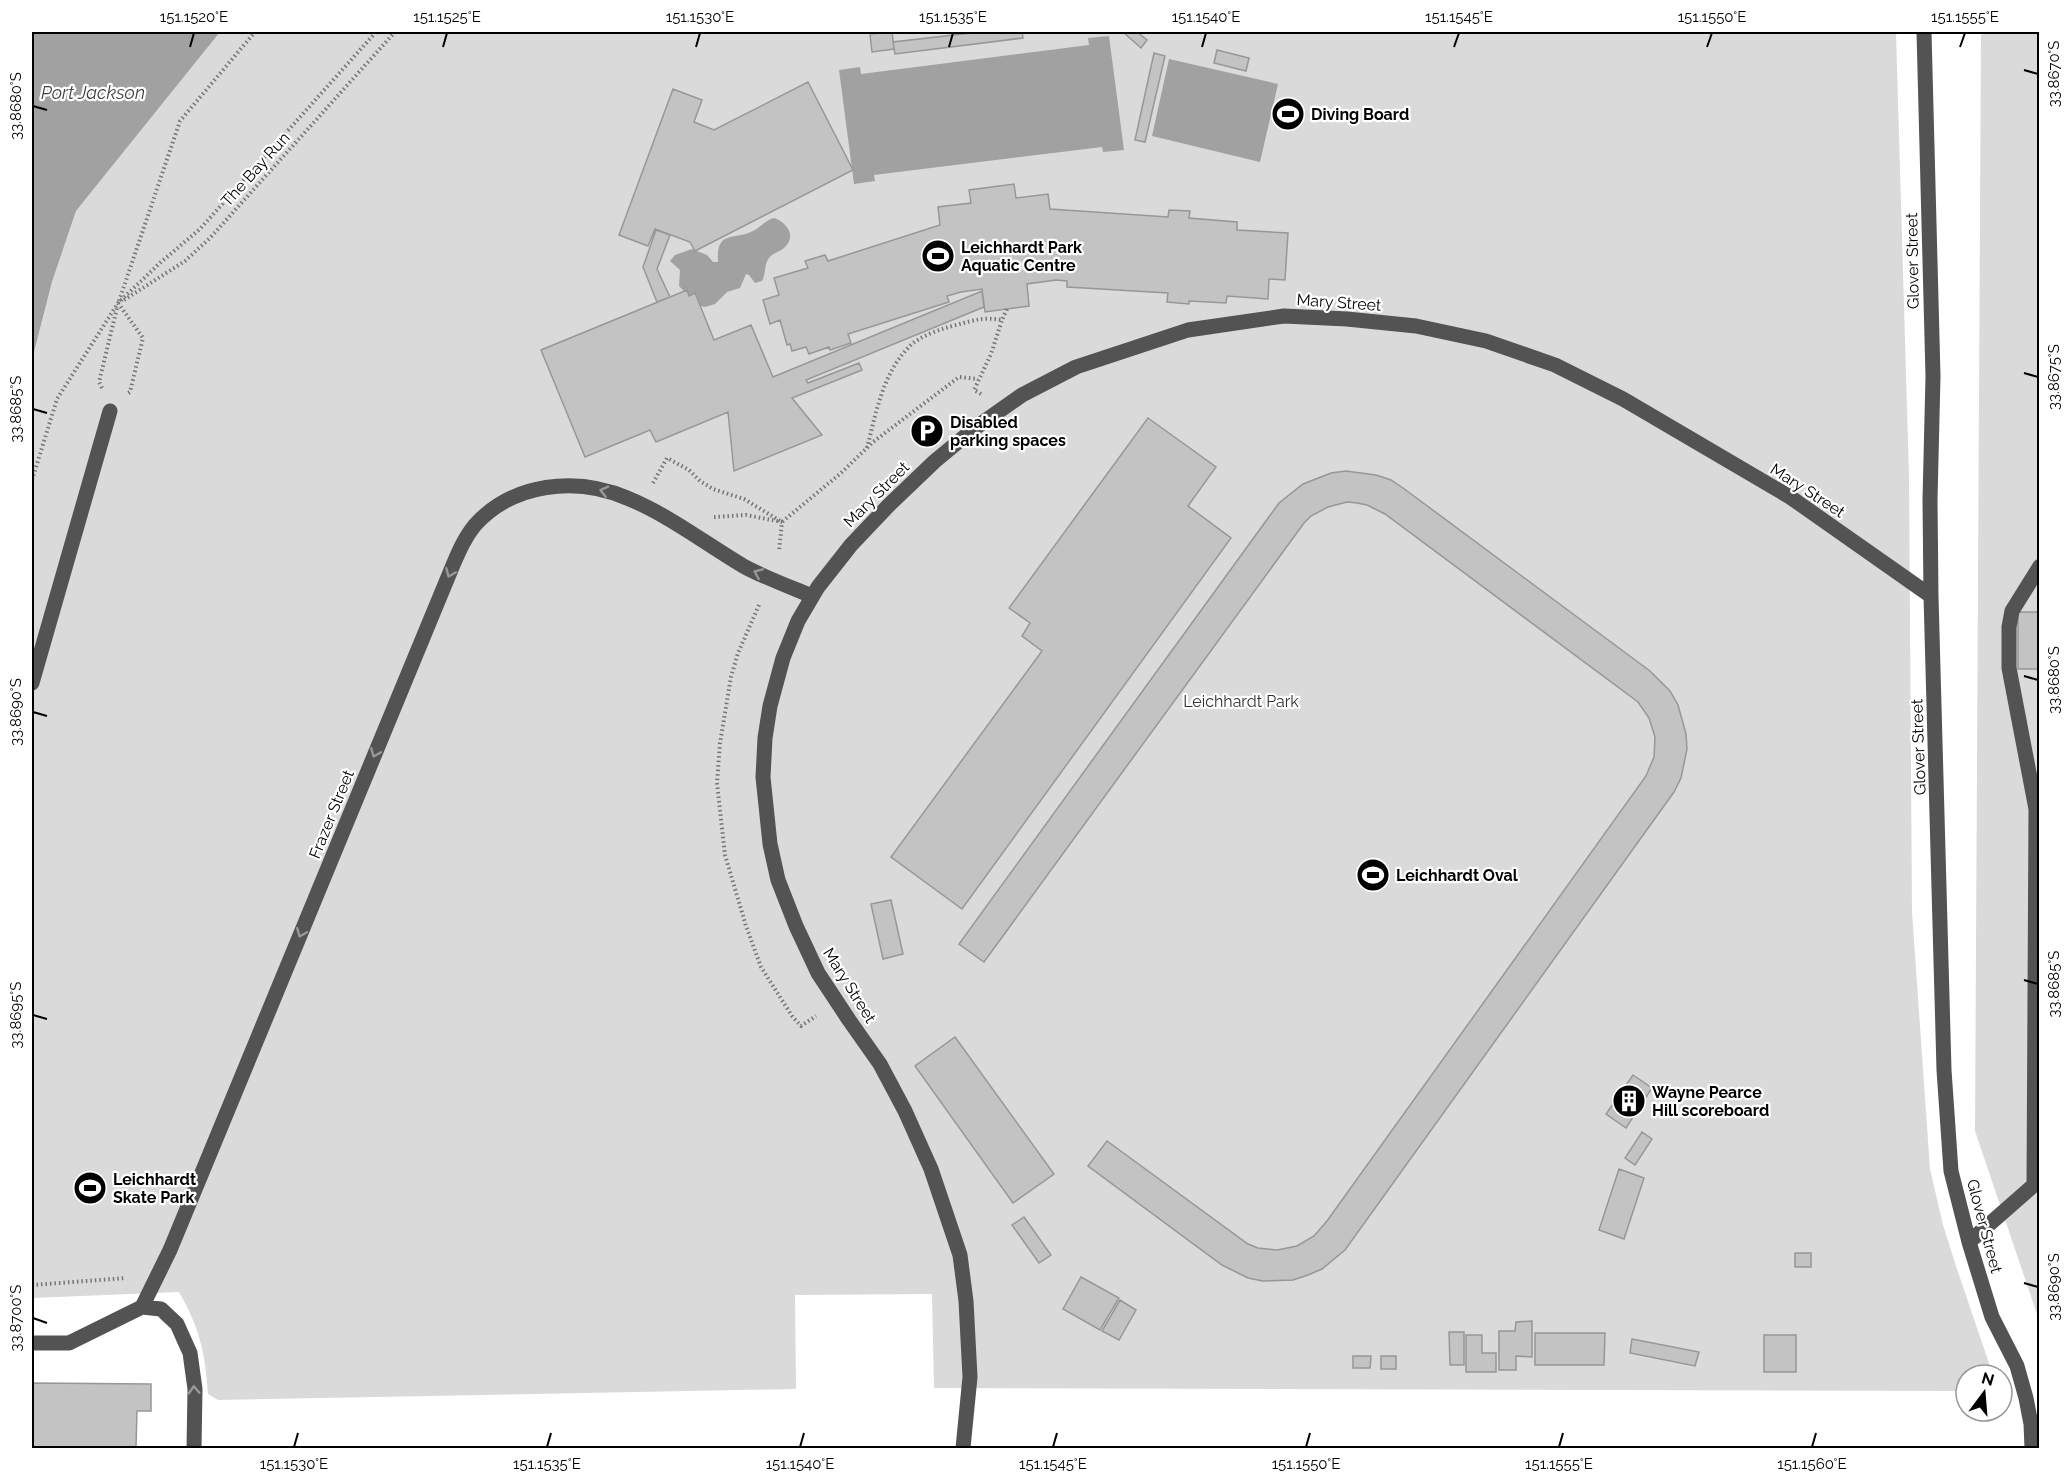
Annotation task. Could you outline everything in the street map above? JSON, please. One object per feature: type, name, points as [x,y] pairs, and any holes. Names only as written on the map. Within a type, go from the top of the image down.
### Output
[{"type":"street","name":"Glover Street","points":[[1924,32],[1933,375],[1930,500],[1931,596],[1944,1070],[1952,1171],[1969,1242],[1992,1317],[2017,1366],[2030,1415],[2032,1449]]},
{"type":"street","name":"Mary Street","points":[[963,1449],[970,1377],[966,1301],[960,1255],[931,1169],[905,1111],[880,1064],[818,973],[796,926],[778,880],[770,844],[763,777],[767,727],[783,658],[798,621],[812,596],[851,545],[935,461],[975,428],[1022,395],[1076,367],[1188,330],[1284,316],[1416,326],[1486,341],[1555,365],[1623,399],[1790,497],[1931,596]]},
{"type":"street","points":[[32,683],[110,411]]},
{"type":"street","name":"Frazer Street","points":[[142,1307],[170,1250],[453,565],[474,527],[488,513],[508,500],[532,490],[558,486],[582,486],[606,490],[658,514],[748,568],[812,596]]},
{"type":"street","points":[[1969,1242],[2034,1185],[2036,809],[2009,668],[2009,627],[2012,610],[2040,566]]},
{"type":"street","points":[[32,1343],[69,1343],[142,1307],[161,1309],[177,1323],[190,1353],[195,1389],[194,1449]]},
{"type":"path","points":[[118,303],[143,338],[130,392],[110,411],[99,382],[118,303],[180,121],[255,32]]},
{"type":"path","name":"The Bay Run","points":[[32,480],[57,399],[118,303],[200,229],[376,32]]},
{"type":"path","name":"The Bay Run","points":[[118,303],[185,261],[210,238],[394,32]]},
{"type":"path","points":[[1006,406],[974,390],[991,354],[1007,309]]},
{"type":"path","points":[[867,448],[883,390],[896,364],[911,344],[944,328],[984,318],[1002,320]]},
{"type":"path","points":[[779,552],[782,522],[867,448],[959,377],[978,379]]},
{"type":"path","points":[[649,492],[667,458],[689,470],[713,489],[744,499],[782,522]]},
{"type":"green space","name":"Leichhardt Park","points":[[220,32],[1896,32],[1909,477],[1912,912],[1930,1169],[1943,1225],[1989,1363],[1954,1363],[1954,1391],[934,1388],[932,1294],[795,1295],[796,1389],[218,1400],[208,1394],[200,1341],[179,1292],[32,1298],[32,360],[52,282],[76,211]]},
{"type":"green space","points":[[1981,32],[2039,32],[2039,1320],[1975,1131]]},
{"type":"water","name":"Port Jackson","points":[[32,32],[220,32],[76,211],[52,282],[32,360]]},
{"type":"water","points":[[1109,36],[1124,150],[1103,152],[1102,147],[874,175],[875,181],[854,184],[839,70],[860,67],[861,74],[1089,45],[1088,38]]},
{"type":"water","points":[[1169,59],[1278,84],[1260,162],[1152,136]]},
{"type":"water","points":[[774,218],[786,226],[790,238],[785,247],[769,258],[762,281],[755,283],[746,274],[740,288],[727,292],[715,304],[705,307],[697,305],[679,286],[680,270],[670,261],[675,255],[692,249],[707,255],[713,262],[718,262],[718,252],[723,240],[753,231]]},
{"type":"building","points":[[892,32],[894,49],[872,52],[870,34]]},
{"type":"building","points":[[980,32],[1022,32],[1023,38],[895,54],[893,42]]},
{"type":"building","points":[[1123,32],[1137,32],[1147,40],[1141,48]]},
{"type":"building","points":[[1217,50],[1249,58],[1246,71],[1214,63]]},
{"type":"building","points":[[1154,53],[1165,56],[1145,142],[1135,140]]},
{"type":"building","points":[[808,82],[853,170],[695,251],[690,242],[655,229],[648,246],[619,235],[673,89],[702,100],[694,122],[714,130]]},
{"type":"building","points":[[1014,184],[1016,198],[1048,194],[1050,209],[1168,217],[1169,210],[1190,211],[1189,218],[1237,222],[1237,230],[1288,233],[1285,280],[1269,279],[1268,299],[1227,296],[1226,303],[1189,301],[1189,304],[1167,302],[1168,293],[1067,287],[1067,281],[1056,280],[1027,284],[1029,306],[985,312],[982,289],[961,292],[947,296],[949,302],[848,334],[851,343],[809,354],[806,347],[792,351],[790,344],[787,345],[780,320],[770,324],[763,300],[779,295],[774,278],[808,268],[805,261],[825,255],[828,261],[940,225],[938,207],[971,203],[969,190]]},
{"type":"building","points":[[656,230],[670,235],[657,269],[670,297],[657,302],[643,267]]},
{"type":"building","points":[[687,290],[689,296],[695,293],[714,340],[751,325],[773,377],[982,291],[984,307],[806,380],[808,383],[859,363],[862,370],[792,398],[822,435],[734,471],[728,412],[656,442],[650,430],[585,457],[541,350]]},
{"type":"building","points":[[1148,418],[1216,467],[1188,506],[1231,538],[962,909],[891,857],[1042,651],[1022,636],[1030,623],[1009,608]]},
{"type":"building","points":[[1346,471],[1376,475],[1391,480],[1650,671],[1670,691],[1678,705],[1686,734],[1687,749],[1681,778],[1674,792],[1345,1250],[1322,1269],[1308,1275],[1293,1280],[1263,1281],[1248,1278],[1222,1265],[1088,1166],[1107,1141],[1248,1244],[1258,1248],[1277,1250],[1297,1246],[1314,1236],[1646,776],[1654,757],[1655,737],[1649,718],[1638,702],[1385,514],[1357,503],[1347,502],[1328,507],[1311,516],[1304,523],[984,962],[959,944],[1279,503],[1303,484],[1331,473]]},
{"type":"building","points":[[2018,612],[2040,612],[2040,669],[2018,669]]},
{"type":"building","points":[[891,900],[903,954],[883,959],[871,904]]},
{"type":"building","points":[[955,1037],[1054,1174],[1013,1203],[915,1066]]},
{"type":"building","name":"Wayne Pearce Hill scoreboard","points":[[1633,1075],[1652,1088],[1626,1128],[1606,1114]]},
{"type":"building","points":[[1642,1132],[1652,1139],[1635,1165],[1625,1158]]},
{"type":"building","points":[[1619,1169],[1644,1178],[1624,1239],[1599,1230]]},
{"type":"building","points":[[1024,1217],[1051,1255],[1039,1263],[1012,1225]]},
{"type":"building","points":[[1795,1253],[1811,1253],[1811,1267],[1795,1267]]},
{"type":"building","points":[[1081,1277],[1119,1298],[1100,1330],[1063,1309]]},
{"type":"building","points":[[1120,1300],[1136,1310],[1119,1340],[1102,1331]]},
{"type":"building","points":[[1532,1321],[1532,1357],[1516,1356],[1516,1370],[1499,1370],[1499,1331],[1515,1331],[1516,1322]]},
{"type":"building","points":[[1449,1332],[1464,1332],[1464,1365],[1450,1365]]},
{"type":"building","points":[[1535,1333],[1605,1333],[1604,1365],[1535,1365]]},
{"type":"building","points":[[1466,1335],[1482,1335],[1482,1353],[1496,1353],[1496,1372],[1466,1372]]},
{"type":"building","points":[[1764,1335],[1796,1335],[1796,1372],[1764,1372]]},
{"type":"building","points":[[1632,1339],[1699,1352],[1695,1366],[1630,1353]]},
{"type":"building","points":[[1353,1356],[1371,1356],[1370,1368],[1353,1368]]},
{"type":"building","points":[[1381,1356],[1396,1356],[1396,1369],[1381,1369]]},
{"type":"building","points":[[32,1383],[151,1384],[151,1411],[137,1411],[136,1448],[32,1448]]},
{"type":"place","name":"Diving Board","points":[[1288,114]]},
{"type":"place","name":"Leichhardt Park Aquatic Centre","points":[[938,256]]},
{"type":"place","name":"Disabled parking spaces","points":[[927,431]]},
{"type":"place","name":"Leichhardt Oval","points":[[1373,875]]},
{"type":"place","name":"Wayne Pearce Hill scoreboard","points":[[1629,1101]]},
{"type":"place","name":"Leichhardt Skate Park","points":[[90,1188]]}]
